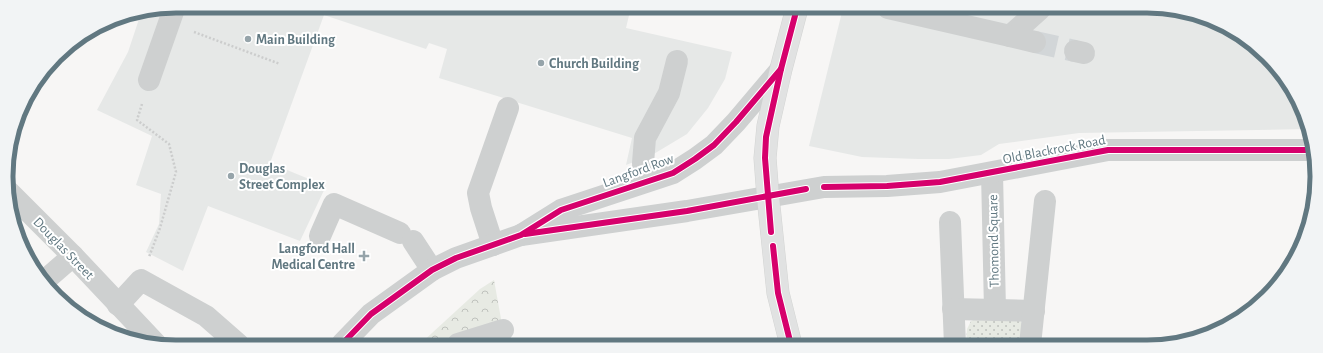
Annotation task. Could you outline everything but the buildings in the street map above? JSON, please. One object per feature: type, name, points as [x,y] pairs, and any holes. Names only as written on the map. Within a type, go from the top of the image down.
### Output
[{"type":"main road","points":[[789,340],[778,293],[765,158],[766,136],[796,13]]},
{"type":"street","points":[[910,13],[1035,42]]},
{"type":"street","points":[[1010,36],[1036,13]]},
{"type":"street","points":[[149,80],[172,15]]},
{"type":"street","points":[[644,182],[643,163],[645,138],[669,93],[677,60]]},
{"type":"street","name":"Langford Row","points":[[521,235],[561,210],[673,173],[695,160],[714,145],[736,122],[781,69]]},
{"type":"street","points":[[493,245],[481,208],[478,193],[508,108]]},
{"type":"street","name":"Old Blackrock Road","points":[[768,196],[824,187],[887,186],[940,182],[992,173],[1048,160],[1108,150],[1308,150]]},
{"type":"street","name":"Thomond Square","points":[[992,173],[995,310]]},
{"type":"street","name":"Langford Row","points":[[346,340],[370,314],[432,270],[456,258],[521,235],[687,211],[768,196]]},
{"type":"street","name":"Douglas Street","points":[[14,197],[150,338]]},
{"type":"street","points":[[1031,340],[1045,201]]},
{"type":"street","points":[[320,236],[334,204],[406,237],[432,270]]},
{"type":"street","points":[[950,222],[955,340]]},
{"type":"street","points":[[48,277],[72,256]]},
{"type":"street","points":[[118,305],[141,280],[206,316],[233,340]]},
{"type":"street","points":[[953,309],[1034,310]]},
{"type":"street","points":[[471,340],[503,330]]},
{"type":"path","points":[[172,15],[280,64]]},
{"type":"path","points":[[149,80],[137,120],[169,144],[176,172],[160,228],[150,254]]},
{"type":"shaded area","points":[[166,13],[630,13],[626,28],[732,52],[725,79],[708,108],[687,134],[652,155],[626,165],[632,138],[439,78],[447,49],[429,43],[426,49],[324,15],[270,163],[326,186],[300,241],[208,206],[183,271],[146,252],[159,224],[161,194],[136,185],[152,136],[97,110],[128,52],[140,18]]},
{"type":"shaded area","points":[[842,13],[1157,13],[1178,16],[1209,25],[1219,30],[1246,47],[1262,61],[1276,77],[1288,95],[1298,114],[1303,129],[1079,133],[999,144],[981,155],[949,159],[862,157],[809,146]]},
{"type":"green space","points":[[494,280],[503,330],[471,340],[424,340],[480,289]]},
{"type":"green space","points":[[977,318],[1017,319],[1022,323],[1024,340],[966,340],[967,329],[971,321]]},
{"type":"tunnel","points":[[1035,42],[1075,51]]},
{"type":"cycle path","points":[[771,232],[765,158],[766,137],[781,69],[796,13]]},
{"type":"cycle path","points":[[346,340],[371,314],[432,270],[456,258],[521,235],[561,210],[673,173],[714,145],[736,122],[781,69]]},
{"type":"cycle path","points":[[824,187],[887,186],[940,182],[1108,150],[1308,150]]},
{"type":"cycle path","points":[[525,234],[687,211],[806,189]]},
{"type":"cycle path","points":[[773,246],[778,293],[790,340]]},
{"type":"place","name":"Main Building","points":[[248,39]]},
{"type":"place","name":"Church Building","points":[[541,63]]},
{"type":"place","name":"Douglas Street Complex","points":[[231,176]]},
{"type":"place","name":"Langford Hall Medical Centre","points":[[364,256]]}]
